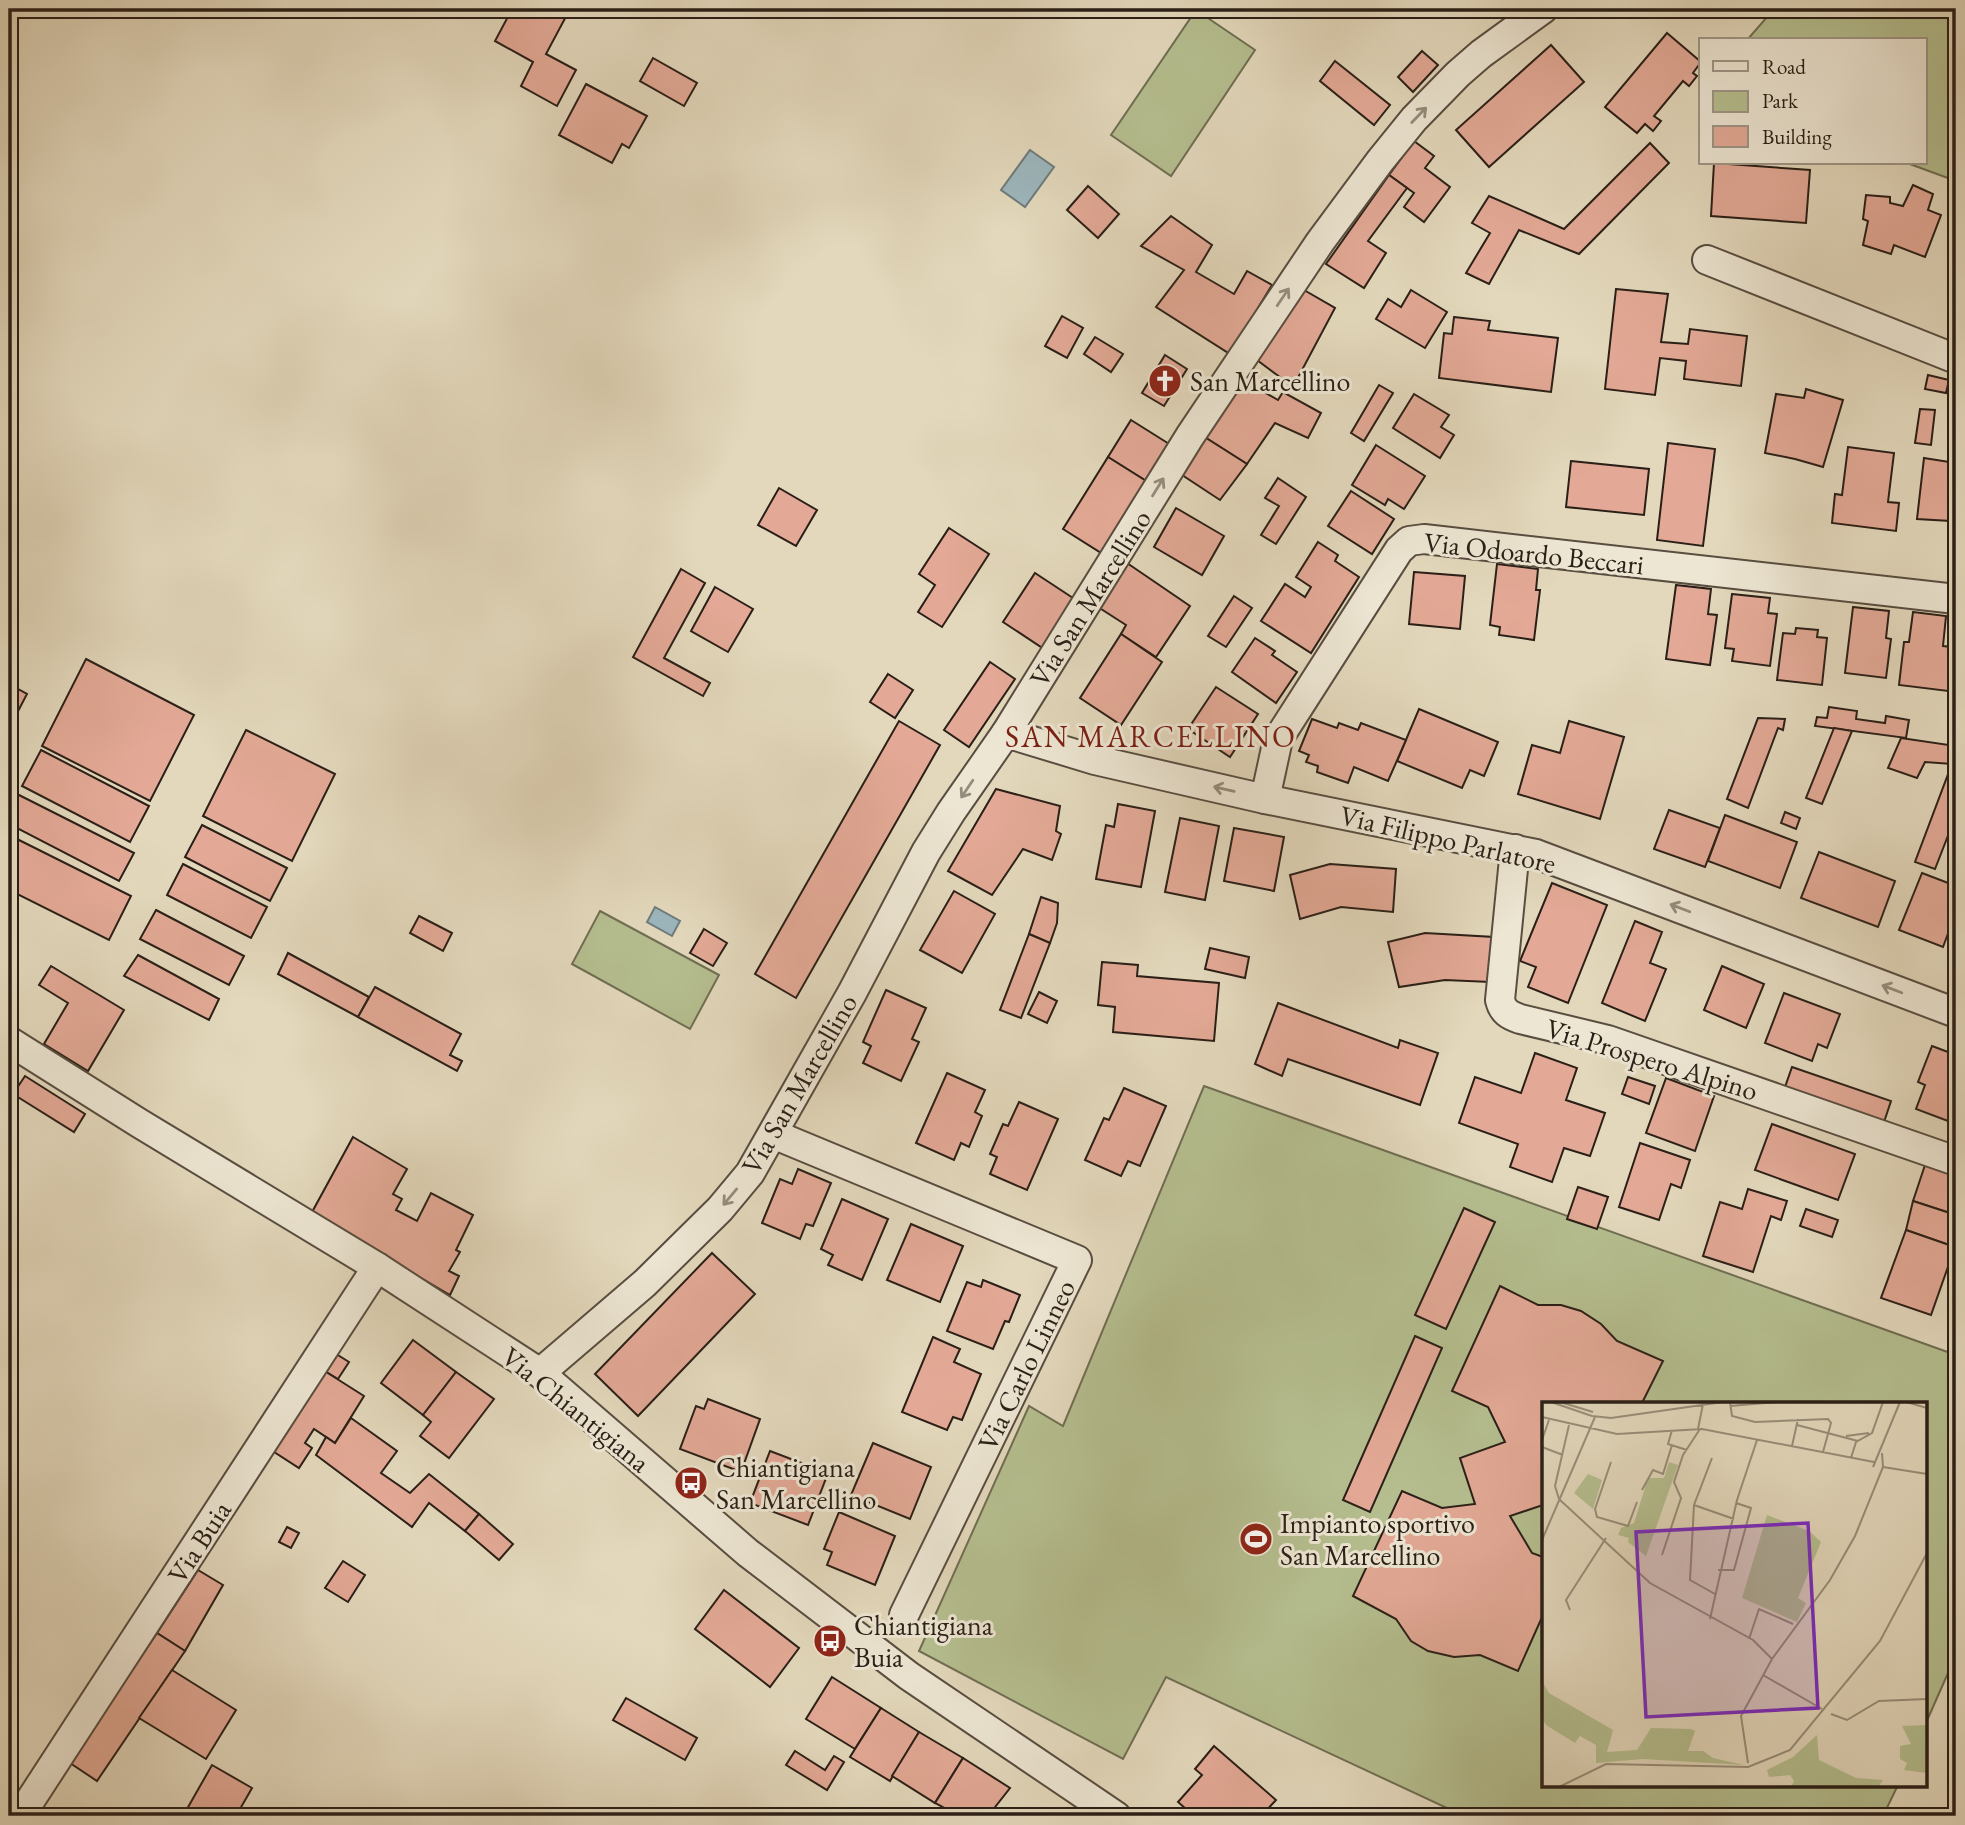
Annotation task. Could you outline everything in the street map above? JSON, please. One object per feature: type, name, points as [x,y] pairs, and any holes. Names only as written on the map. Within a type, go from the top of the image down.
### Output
[{"type":"street","name":"Via San Marcellino","points":[[540,1373],[645,1283],[720,1209],[750,1173],[852,993],[926,852],[1006,733],[1190,436],[1327,232],[1414,119],[1481,54],[1542,9]]},
{"type":"street","points":[[1707,260],[1956,359]]},
{"type":"street","name":"Via Odoardo Beccari","points":[[1265,799],[1278,738],[1399,550],[1409,541],[1424,539],[1956,599]]},
{"type":"street","name":"Via Filippo Parlatore","points":[[1006,733],[1095,760],[1265,799],[1536,854],[1956,1013]]},
{"type":"street","name":"Via Prospero Alpino","points":[[1515,849],[1500,1000],[1502,1008],[1509,1015],[1608,1040],[1956,1161]]},
{"type":"street","name":"Via Chiantigiana","points":[[9,1041],[377,1267],[540,1373],[748,1553],[909,1676],[1116,1816]]},
{"type":"street","name":"Via Carlo Linneo","points":[[773,1134],[1077,1260],[904,1615]]},
{"type":"street","name":"Via Buia","points":[[20,1816],[377,1267]]},
{"type":"green space","points":[[1774,9],[1956,9],[1956,181],[1910,164],[1926,164],[1926,38],[1749,38]]},
{"type":"green space","points":[[1196,10],[1255,50],[1171,176],[1111,135]]},
{"type":"green space","points":[[600,911],[719,975],[690,1029],[572,964]]},
{"type":"green space","name":"Impianto sportivo San Marcellino","points":[[1204,1086],[1956,1355],[1956,1655],[1926,1723],[1926,1402],[1542,1402],[1542,1786],[1898,1786],[1883,1816],[1464,1816],[1166,1677],[1123,1759],[919,1651],[1029,1406],[1063,1426]]},
{"type":"water","points":[[1030,150],[1054,167],[1025,207],[1001,190]]},
{"type":"water","points":[[655,907],[680,921],[672,936],[647,922]]},
{"type":"building","points":[[512,9],[570,9],[546,54],[576,70],[557,106],[521,86],[533,62],[495,41]]},
{"type":"building","points":[[1667,33],[1699,60],[1693,73],[1697,76],[1689,86],[1683,81],[1654,116],[1661,121],[1653,131],[1645,124],[1637,133],[1605,107]]},
{"type":"building","points":[[1551,45],[1584,82],[1489,167],[1456,130]]},
{"type":"building","points":[[1422,51],[1438,65],[1413,92],[1398,77]]},
{"type":"building","points":[[653,58],[697,83],[684,106],[640,81]]},
{"type":"building","points":[[1335,61],[1390,105],[1374,125],[1320,81]]},
{"type":"building","points":[[586,84],[647,116],[629,148],[622,144],[612,163],[559,135]]},
{"type":"building","points":[[1414,141],[1434,156],[1425,168],[1450,187],[1424,222],[1404,207],[1414,193],[1389,175]]},
{"type":"building","points":[[1650,143],[1669,163],[1579,254],[1519,230],[1489,284],[1466,273],[1490,233],[1472,223],[1489,196],[1564,229]]},
{"type":"building","points":[[1714,164],[1810,170],[1806,223],[1711,216]]},
{"type":"building","points":[[1389,175],[1407,188],[1368,241],[1386,253],[1364,288],[1326,264]]},
{"type":"building","points":[[1913,185],[1933,194],[1928,210],[1941,215],[1925,257],[1894,245],[1891,254],[1863,245],[1868,221],[1863,219],[1866,195],[1890,197],[1890,203],[1903,206]]},
{"type":"building","points":[[1088,186],[1119,214],[1098,238],[1067,210]]},
{"type":"building","points":[[1171,216],[1212,245],[1196,272],[1234,294],[1247,271],[1272,285],[1230,354],[1156,307],[1184,270],[1141,246]]},
{"type":"building","points":[[1616,289],[1668,294],[1661,342],[1688,344],[1690,329],[1747,336],[1741,386],[1684,379],[1686,361],[1660,358],[1655,395],[1605,389]]},
{"type":"building","points":[[1304,290],[1335,308],[1293,387],[1257,360]]},
{"type":"building","points":[[1411,290],[1447,312],[1425,348],[1376,319],[1388,299],[1401,307]]},
{"type":"building","points":[[1062,316],[1083,328],[1067,358],[1045,346]]},
{"type":"building","points":[[1454,317],[1490,321],[1488,330],[1558,338],[1551,392],[1439,378],[1444,333],[1452,334]]},
{"type":"building","points":[[1095,337],[1123,354],[1111,372],[1084,354]]},
{"type":"building","name":"San Marcellino","points":[[1165,355],[1187,369],[1164,406],[1142,393]]},
{"type":"building","points":[[1928,375],[1949,380],[1946,393],[1925,389]]},
{"type":"building","points":[[1243,380],[1278,400],[1283,392],[1321,413],[1308,438],[1275,423],[1247,464],[1203,436]]},
{"type":"building","points":[[1379,385],[1393,393],[1364,441],[1351,433]]},
{"type":"building","points":[[1806,389],[1843,400],[1823,467],[1765,453],[1776,394],[1804,398]]},
{"type":"building","points":[[1414,394],[1449,415],[1441,427],[1454,435],[1440,458],[1393,428]]},
{"type":"building","points":[[1920,409],[1935,410],[1931,445],[1915,443]]},
{"type":"building","points":[[1131,420],[1174,447],[1151,484],[1108,457]]},
{"type":"building","points":[[1203,436],[1247,464],[1220,500],[1179,473]]},
{"type":"building","points":[[1668,443],[1715,449],[1703,546],[1657,540]]},
{"type":"building","points":[[1376,445],[1425,476],[1404,509],[1388,499],[1385,505],[1352,485]]},
{"type":"building","points":[[1848,447],[1894,453],[1888,502],[1899,503],[1896,531],[1832,523],[1835,494],[1842,495]]},
{"type":"building","points":[[1108,457],[1151,484],[1106,556],[1063,529]]},
{"type":"building","points":[[1924,458],[1956,463],[1956,524],[1951,521],[1917,519]]},
{"type":"building","points":[[1571,461],[1649,469],[1644,515],[1566,507]]},
{"type":"building","points":[[1278,478],[1306,497],[1276,544],[1261,535],[1279,506],[1265,498]]},
{"type":"building","points":[[779,488],[817,510],[796,546],[758,525]]},
{"type":"building","points":[[1351,491],[1394,519],[1372,554],[1328,526]]},
{"type":"building","points":[[1176,508],[1224,536],[1202,575],[1154,547]]},
{"type":"building","points":[[949,528],[989,554],[942,627],[918,612],[935,585],[919,574]]},
{"type":"building","points":[[1318,542],[1338,555],[1335,561],[1359,577],[1311,653],[1261,621],[1285,584],[1305,597],[1311,587],[1296,577]]},
{"type":"building","points":[[1127,563],[1190,606],[1156,657],[1121,634],[1126,625],[1098,607]]},
{"type":"building","points":[[1497,564],[1538,569],[1536,590],[1540,590],[1534,640],[1499,635],[1500,627],[1490,625]]},
{"type":"building","points":[[681,569],[705,583],[664,658],[710,683],[703,696],[633,657]]},
{"type":"building","points":[[1414,572],[1465,576],[1460,629],[1409,624]]},
{"type":"building","points":[[1035,573],[1076,600],[1044,649],[1003,622]]},
{"type":"building","points":[[1676,585],[1711,589],[1708,614],[1717,615],[1710,665],[1666,659]]},
{"type":"building","points":[[715,587],[753,609],[728,652],[691,631]]},
{"type":"building","points":[[1732,594],[1770,598],[1768,613],[1777,614],[1770,666],[1732,661],[1734,649],[1725,648]]},
{"type":"building","points":[[1234,596],[1252,608],[1226,647],[1208,636]]},
{"type":"building","points":[[1853,607],[1889,611],[1886,638],[1891,639],[1886,678],[1845,673]]},
{"type":"building","points":[[1913,612],[1946,616],[1943,646],[1953,647],[1948,691],[1899,685],[1904,642],[1909,642]]},
{"type":"building","points":[[1796,628],[1818,630],[1817,637],[1827,638],[1822,685],[1777,680],[1783,633],[1795,634]]},
{"type":"building","points":[[1121,634],[1162,662],[1121,725],[1080,698]]},
{"type":"building","points":[[1255,638],[1275,651],[1272,655],[1297,672],[1276,703],[1232,672]]},
{"type":"building","points":[[86,659],[194,715],[150,801],[42,746]]},
{"type":"building","points":[[990,662],[1015,679],[969,747],[944,730]]},
{"type":"building","points":[[888,674],[913,690],[895,718],[870,702]]},
{"type":"building","points":[[9,684],[27,694],[16,715],[9,711]]},
{"type":"building","points":[[1216,687],[1258,714],[1230,757],[1188,729]]},
{"type":"building","points":[[1829,707],[1857,711],[1856,719],[1885,723],[1886,716],[1909,720],[1906,738],[1815,726],[1817,717],[1827,718]]},
{"type":"building","points":[[1419,709],[1498,742],[1484,776],[1470,770],[1462,788],[1397,761]]},
{"type":"building","points":[[1758,718],[1785,719],[1783,730],[1778,728],[1748,808],[1727,799]]},
{"type":"building","points":[[1312,719],[1337,728],[1339,723],[1358,730],[1361,723],[1406,740],[1388,781],[1354,767],[1348,783],[1317,772],[1318,766],[1306,762],[1309,755],[1299,751]]},
{"type":"building","points":[[899,721],[940,745],[796,998],[755,974]]},
{"type":"building","points":[[1569,721],[1624,737],[1600,819],[1518,794],[1532,745],[1560,753]]},
{"type":"building","points":[[1834,728],[1852,731],[1822,804],[1806,798]]},
{"type":"building","points":[[246,730],[335,774],[292,861],[203,816]]},
{"type":"building","points":[[1901,738],[1956,746],[1952,764],[1925,762],[1917,778],[1888,768]]},
{"type":"building","points":[[41,750],[149,806],[130,842],[22,786]]},
{"type":"building","points":[[1956,753],[1956,815],[1935,869],[1915,862]]},
{"type":"building","points":[[996,789],[1060,806],[1056,831],[1061,834],[1052,860],[1023,849],[992,895],[948,871]]},
{"type":"building","points":[[17,794],[134,853],[119,881],[9,824],[9,812]]},
{"type":"building","points":[[1118,804],[1155,811],[1141,887],[1096,879],[1106,825],[1114,827]]},
{"type":"building","points":[[1669,810],[1720,828],[1705,867],[1654,849]]},
{"type":"building","points":[[1785,812],[1800,818],[1796,829],[1781,823]]},
{"type":"building","points":[[1725,815],[1797,842],[1780,888],[1708,861]]},
{"type":"building","points":[[1180,818],[1219,826],[1205,900],[1165,892]]},
{"type":"building","points":[[202,825],[287,868],[270,901],[185,857]]},
{"type":"building","points":[[1234,828],[1284,837],[1274,891],[1224,881]]},
{"type":"building","points":[[9,835],[131,896],[109,940],[9,890]]},
{"type":"building","points":[[1819,852],[1895,881],[1878,927],[1801,898]]},
{"type":"building","points":[[183,864],[267,907],[251,938],[167,895]]},
{"type":"building","points":[[1330,864],[1396,869],[1393,912],[1341,907],[1300,919],[1290,875]]},
{"type":"building","points":[[1922,873],[1956,886],[1956,912],[1943,947],[1899,930]]},
{"type":"building","points":[[1552,883],[1607,905],[1568,1003],[1528,987],[1536,967],[1520,961]]},
{"type":"building","points":[[954,891],[995,914],[962,973],[920,950]]},
{"type":"building","points":[[1041,897],[1058,903],[1057,923],[1050,943],[1029,934]]},
{"type":"building","points":[[156,910],[244,956],[229,985],[140,939]]},
{"type":"building","points":[[419,916],[452,933],[443,951],[410,933]]},
{"type":"building","points":[[1635,921],[1662,932],[1650,963],[1666,969],[1645,1021],[1602,1003]]},
{"type":"building","points":[[704,929],[727,943],[713,966],[690,953]]},
{"type":"building","points":[[1425,933],[1494,937],[1490,982],[1445,980],[1399,987],[1388,942]]},
{"type":"building","points":[[1029,934],[1050,943],[1021,1018],[1000,1010]]},
{"type":"building","points":[[1210,948],[1249,957],[1245,978],[1205,969]]},
{"type":"building","points":[[288,953],[369,997],[358,1017],[278,974]]},
{"type":"building","points":[[138,955],[219,999],[209,1020],[124,976]]},
{"type":"building","points":[[1102,962],[1138,965],[1137,976],[1219,983],[1214,1041],[1113,1032],[1115,1007],[1098,1005]]},
{"type":"building","points":[[51,966],[124,1010],[88,1071],[44,1044],[68,1003],[39,985]]},
{"type":"building","points":[[1722,966],[1764,984],[1746,1028],[1704,1010]]},
{"type":"building","points":[[375,987],[461,1034],[450,1055],[462,1061],[457,1071],[358,1017]]},
{"type":"building","points":[[886,990],[926,1008],[912,1039],[919,1042],[901,1081],[863,1063],[871,1046],[863,1042]]},
{"type":"building","points":[[1039,992],[1057,1001],[1047,1023],[1028,1014]]},
{"type":"building","points":[[1784,993],[1840,1014],[1827,1048],[1818,1044],[1812,1061],[1765,1043]]},
{"type":"building","points":[[1278,1003],[1398,1048],[1400,1040],[1438,1053],[1420,1105],[1288,1059],[1282,1076],[1255,1064]]},
{"type":"building","points":[[1932,1046],[1956,1055],[1956,1124],[1916,1109],[1925,1085],[1918,1082]]},
{"type":"building","points":[[1535,1053],[1577,1068],[1566,1100],[1605,1113],[1590,1156],[1564,1148],[1552,1182],[1510,1167],[1518,1144],[1459,1123],[1475,1077],[1521,1093]]},
{"type":"building","points":[[1792,1067],[1891,1101],[1883,1125],[1784,1090]]},
{"type":"building","points":[[947,1073],[985,1090],[975,1112],[982,1116],[969,1147],[961,1143],[954,1160],[916,1143]]},
{"type":"building","points":[[25,1076],[85,1114],[74,1132],[13,1094]]},
{"type":"building","points":[[1628,1077],[1655,1086],[1649,1104],[1622,1094]]},
{"type":"building","points":[[1666,1078],[1714,1096],[1695,1151],[1646,1133]]},
{"type":"building","points":[[1124,1088],[1166,1106],[1140,1166],[1128,1161],[1121,1176],[1085,1160],[1104,1118],[1109,1120]]},
{"type":"building","points":[[1019,1102],[1058,1119],[1027,1190],[990,1174],[997,1157],[990,1154],[1003,1124],[1008,1126]]},
{"type":"building","points":[[1772,1124],[1855,1154],[1838,1200],[1755,1170]]},
{"type":"building","points":[[353,1137],[407,1169],[393,1194],[402,1199],[396,1210],[417,1221],[431,1193],[473,1215],[456,1250],[460,1252],[449,1271],[459,1276],[450,1295],[311,1214]]},
{"type":"building","points":[[1640,1143],[1690,1160],[1681,1188],[1671,1184],[1659,1220],[1619,1207]]},
{"type":"building","points":[[1927,1159],[1956,1169],[1956,1215],[1913,1201]]},
{"type":"building","points":[[798,1169],[831,1183],[813,1226],[806,1224],[800,1239],[762,1223],[780,1179],[792,1184]]},
{"type":"building","points":[[1578,1187],[1608,1197],[1597,1229],[1567,1219]]},
{"type":"building","points":[[1748,1189],[1787,1201],[1781,1220],[1771,1216],[1753,1272],[1703,1256],[1720,1202],[1742,1209]]},
{"type":"building","points":[[842,1199],[888,1219],[862,1280],[828,1265],[833,1255],[821,1249]]},
{"type":"building","points":[[1913,1201],[1956,1215],[1955,1247],[1906,1230]]},
{"type":"building","points":[[1464,1208],[1495,1222],[1446,1329],[1415,1315]]},
{"type":"building","points":[[1806,1209],[1838,1220],[1832,1237],[1800,1226]]},
{"type":"building","points":[[911,1224],[963,1246],[940,1302],[887,1280]]},
{"type":"building","points":[[1906,1230],[1955,1247],[1931,1315],[1881,1298]]},
{"type":"building","points":[[712,1253],[755,1294],[638,1416],[595,1374]]},
{"type":"building","points":[[983,1280],[1020,1295],[1009,1322],[1005,1321],[993,1349],[947,1331],[967,1282],[981,1287]]},
{"type":"building","points":[[1500,1286],[1538,1305],[1561,1305],[1581,1311],[1601,1324],[1617,1341],[1663,1361],[1642,1402],[1542,1402],[1542,1505],[1510,1516],[1532,1553],[1542,1557],[1542,1617],[1518,1671],[1480,1655],[1454,1657],[1428,1651],[1411,1641],[1396,1619],[1353,1596],[1402,1491],[1442,1508],[1475,1504],[1460,1458],[1505,1442],[1488,1407],[1452,1391]]},
{"type":"building","points":[[1415,1336],[1442,1348],[1370,1512],[1343,1500]]},
{"type":"building","points":[[933,1337],[960,1349],[954,1362],[981,1374],[962,1420],[953,1417],[947,1430],[902,1412]]},
{"type":"building","points":[[413,1340],[456,1372],[423,1415],[381,1383]]},
{"type":"building","points":[[333,1352],[349,1362],[338,1379],[323,1370]]},
{"type":"building","points":[[323,1370],[364,1396],[335,1443],[314,1429],[305,1443],[312,1448],[299,1468],[271,1450]]},
{"type":"building","points":[[456,1372],[494,1399],[449,1458],[420,1436],[431,1422],[423,1415]]},
{"type":"building","points":[[708,1399],[760,1419],[741,1472],[680,1449],[696,1406],[704,1409]]},
{"type":"building","points":[[351,1418],[397,1451],[381,1473],[410,1493],[429,1474],[479,1514],[465,1531],[429,1503],[412,1527],[316,1455],[326,1437],[335,1443]]},
{"type":"building","points":[[873,1443],[931,1467],[910,1519],[851,1495]]},
{"type":"building","points":[[770,1451],[828,1473],[808,1525],[750,1503]]},
{"type":"building","points":[[839,1512],[895,1536],[875,1585],[827,1565],[832,1552],[824,1549]]},
{"type":"building","points":[[479,1514],[513,1544],[499,1560],[465,1531]]},
{"type":"building","points":[[287,1527],[299,1533],[291,1548],[279,1542]]},
{"type":"building","points":[[343,1561],[365,1575],[348,1602],[325,1588]]},
{"type":"building","points":[[198,1570],[223,1585],[185,1651],[157,1633]]},
{"type":"building","points":[[724,1590],[799,1648],[770,1687],[695,1629]]},
{"type":"building","points":[[157,1633],[185,1651],[97,1781],[70,1763]]},
{"type":"building","points":[[172,1670],[236,1710],[206,1759],[139,1718]]},
{"type":"building","points":[[832,1677],[881,1708],[855,1749],[806,1719]]},
{"type":"building","points":[[626,1698],[697,1738],[685,1760],[613,1720]]},
{"type":"building","points":[[881,1708],[919,1732],[890,1781],[850,1757]]},
{"type":"building","points":[[919,1732],[963,1758],[935,1803],[892,1776]]},
{"type":"building","points":[[1214,1746],[1276,1800],[1263,1814],[1266,1816],[1194,1816],[1178,1802],[1202,1775],[1195,1769]]},
{"type":"building","points":[[795,1751],[825,1770],[834,1756],[844,1762],[827,1790],[786,1765]]},
{"type":"building","points":[[963,1758],[1010,1788],[988,1816],[959,1816],[935,1803]]},
{"type":"building","points":[[212,1765],[252,1788],[236,1816],[183,1816]]},
{"type":"place","name":"San Marcellino","points":[[1165,381]]},
{"type":"place","name":"Chiantigiana San Marcellino","points":[[691,1483]]},
{"type":"place","name":"Impianto sportivo San Marcellino","points":[[1256,1539]]},
{"type":"place","name":"Chiantigiana Buia","points":[[830,1641]]},
{"type":"district","name":"SAN MARCELLINO","points":[[1151,737]]}]
